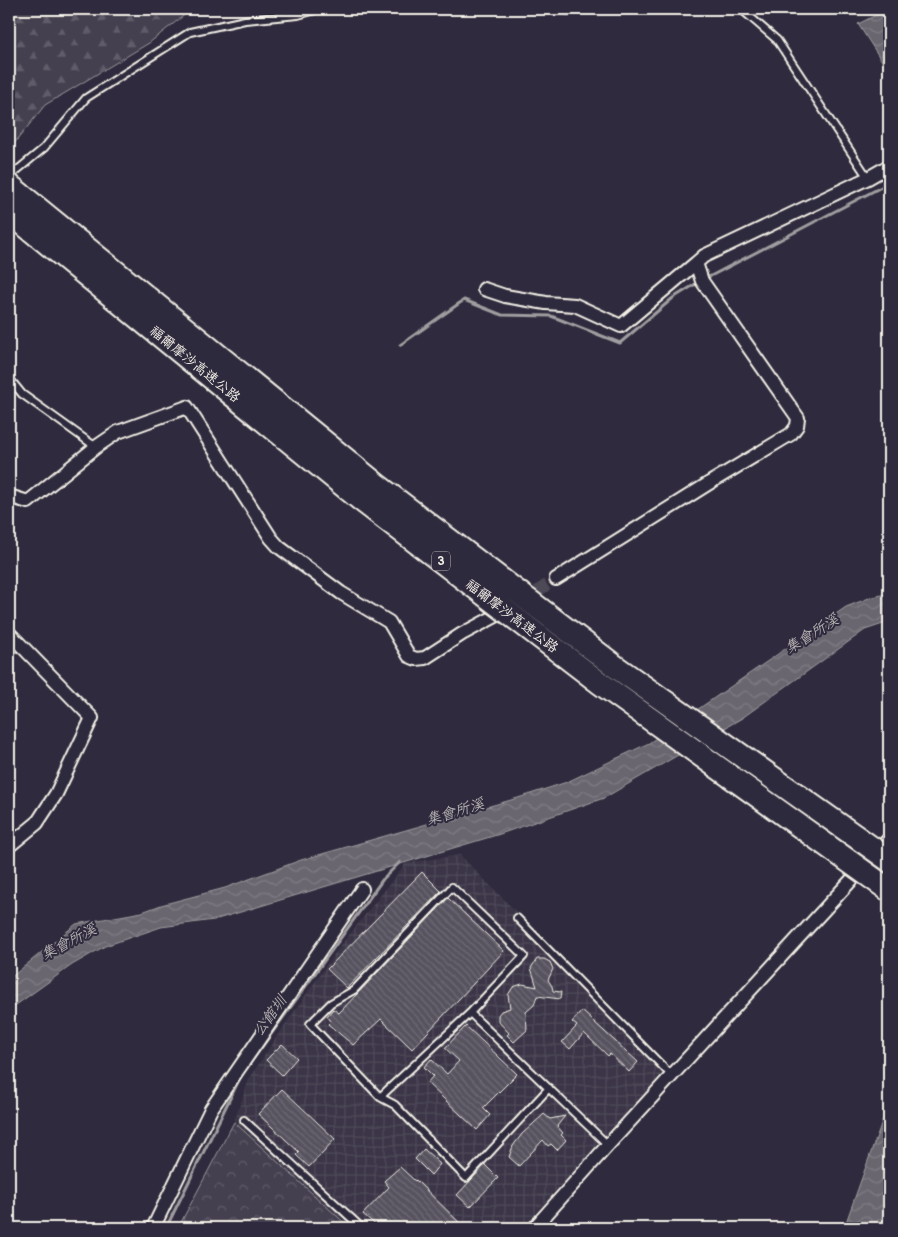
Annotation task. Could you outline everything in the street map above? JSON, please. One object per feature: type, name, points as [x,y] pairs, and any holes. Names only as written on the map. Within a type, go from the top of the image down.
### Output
[{"type":"highway","name":"福爾摩沙高速公路","points":[[9,185],[384,491],[616,667],[889,860]]},
{"type":"highway","name":"福爾摩沙高速公路","points":[[9,212],[360,499],[600,683],[889,890]]},
{"type":"street","points":[[484,289],[505,296],[546,303],[575,305],[621,326],[704,256],[868,178],[889,166]]},
{"type":"street","points":[[556,579],[791,434],[797,426],[798,418],[702,281],[696,264]]},
{"type":"street","points":[[9,496],[28,502],[118,432],[187,407],[271,538],[279,547],[341,593],[389,622],[409,656],[416,659],[425,658],[462,634],[509,609]]},
{"type":"street","points":[[9,633],[92,718],[56,794],[42,816],[37,823],[9,846]]},
{"type":"street","points":[[534,1228],[889,839]]},
{"type":"street","points":[[153,1228],[211,1109],[362,889]]},
{"type":"lane","points":[[9,177],[44,148],[86,98],[190,32],[245,20],[298,14],[319,9]]},
{"type":"lane","points":[[545,9],[571,11],[574,9]]},
{"type":"lane","points":[[741,9],[777,40],[868,178]]},
{"type":"lane","points":[[9,378],[22,394],[96,448]]},
{"type":"lane","points":[[380,1097],[470,1012],[524,956],[452,887],[354,990],[331,1003],[310,1024],[380,1097],[395,1105],[466,1178],[549,1088]]},
{"type":"lane","points":[[516,918],[672,1076]]},
{"type":"lane","points":[[470,1012],[608,1145]]},
{"type":"lane","points":[[244,1120],[362,1228]]},
{"type":"shaded area","points":[[460,855],[669,1066],[522,1228],[350,1228],[234,1122],[249,1079],[277,1036],[338,949],[406,863]]},
{"type":"green space","points":[[9,9],[192,9],[149,43],[45,105],[9,150]]},
{"type":"green space","points":[[234,1122],[350,1228],[178,1228]]},
{"type":"water","points":[[889,9],[889,72],[858,24]]},
{"type":"water","name":"集會所溪","points":[[889,593],[889,622],[865,630],[742,718],[604,798],[500,834],[214,920],[161,927],[105,946],[72,965],[9,1010],[9,979],[76,924],[142,912],[225,888],[301,860],[518,798],[567,782],[649,743],[846,607]]},
{"type":"water","points":[[889,1102],[889,1228],[844,1228]]},
{"type":"building","points":[[422,872],[441,891],[347,988],[327,969]]},
{"type":"building","points":[[448,898],[504,951],[412,1049],[381,1019],[353,1045],[328,1024],[331,1021],[327,1016],[333,1009],[339,1013]]},
{"type":"building","points":[[537,959],[544,959],[550,962],[553,969],[548,980],[553,991],[561,992],[560,999],[537,996],[534,1005],[526,1012],[527,1030],[514,1042],[498,1021],[498,1015],[501,1011],[510,1008],[508,995],[513,987],[522,984],[537,987],[531,968]]},
{"type":"building","points":[[582,1011],[638,1062],[629,1072],[610,1054],[608,1056],[584,1033],[570,1049],[562,1042],[577,1026],[572,1022]]},
{"type":"building","points":[[466,1026],[517,1074],[483,1108],[490,1115],[477,1130],[427,1083],[433,1076],[424,1067],[431,1059],[447,1074],[459,1061],[445,1048]]},
{"type":"building","points":[[282,1044],[297,1058],[282,1075],[266,1060]]},
{"type":"building","points":[[282,1089],[335,1139],[309,1167],[296,1155],[299,1152],[258,1114]]},
{"type":"building","points":[[544,1114],[550,1119],[565,1116],[557,1126],[563,1133],[561,1135],[566,1140],[557,1150],[551,1144],[548,1146],[543,1140],[519,1166],[509,1157],[513,1146],[522,1134]]},
{"type":"building","points":[[424,1149],[440,1164],[431,1175],[415,1159]]},
{"type":"building","points":[[485,1165],[498,1178],[470,1207],[457,1195]]},
{"type":"building","points":[[400,1167],[465,1228],[379,1228],[363,1214],[389,1187],[384,1181]]},
{"type":"waterway","points":[[705,279],[889,183]]},
{"type":"waterway","points":[[400,345],[464,300],[502,315],[551,316],[620,343],[673,298],[699,282]]},
{"type":"waterway","name":"公館圳","points":[[246,1069],[383,879],[400,862]]},
{"type":"waterway","name":"公館圳","points":[[166,1228],[242,1074]]},
{"type":"tunnel","points":[[522,601],[556,579]]}]
